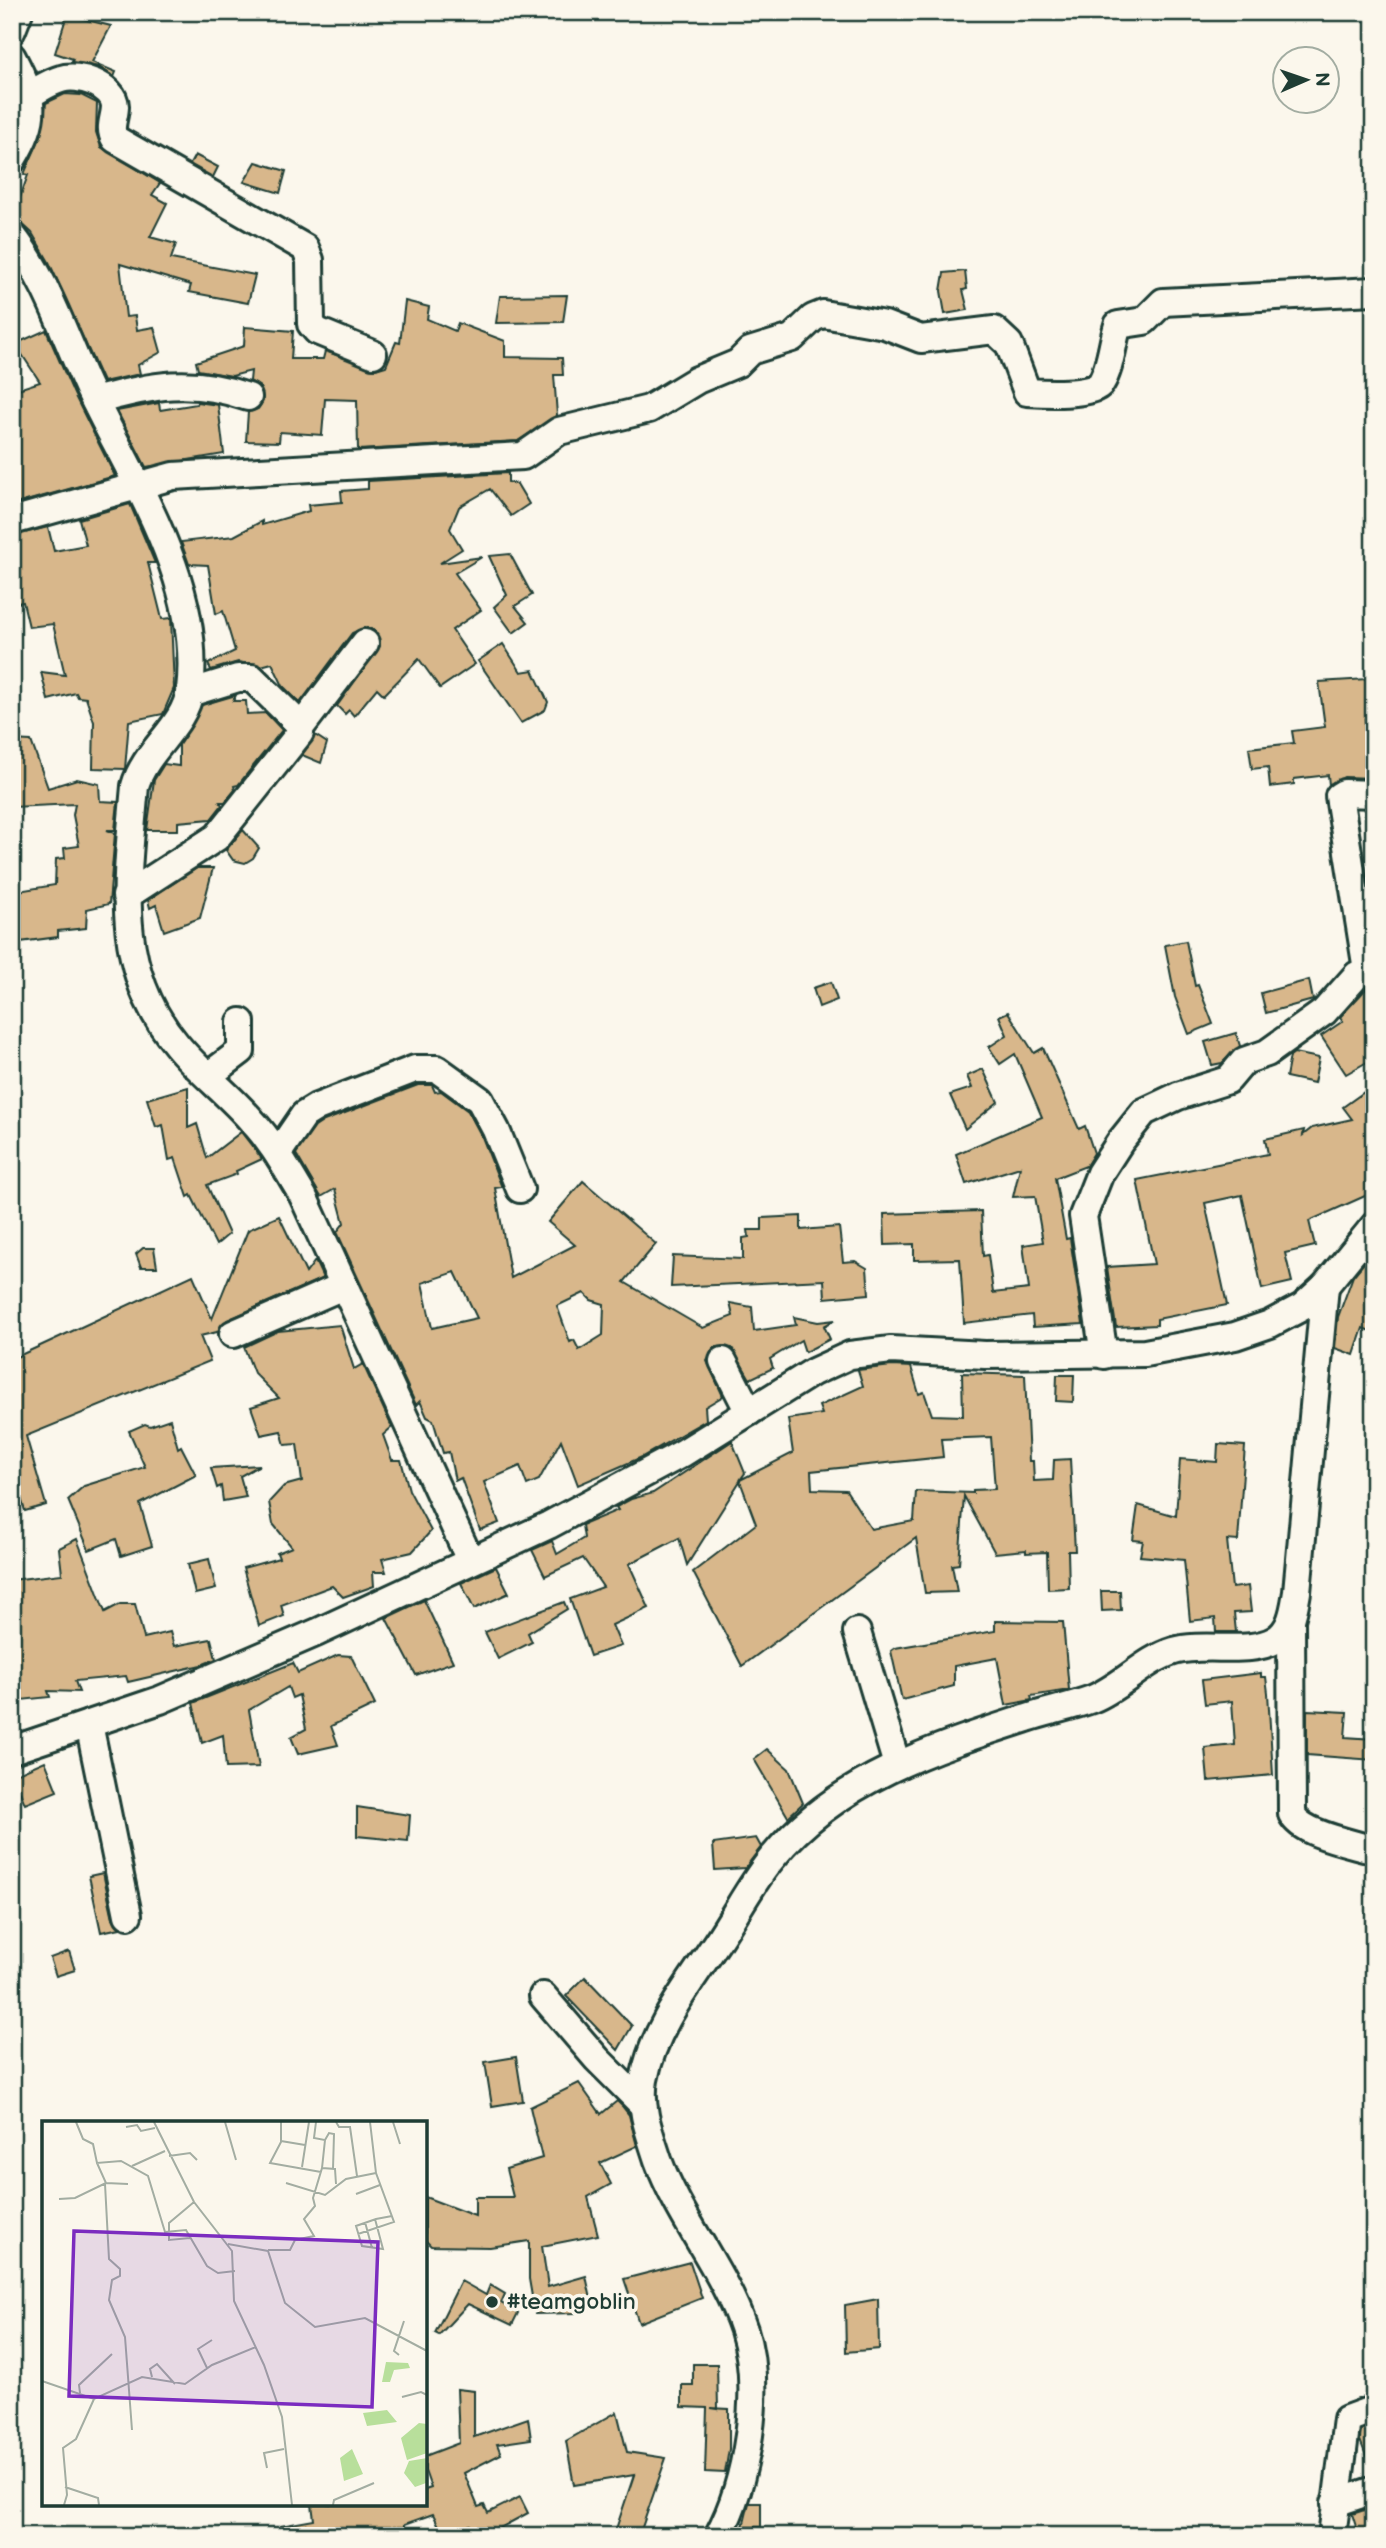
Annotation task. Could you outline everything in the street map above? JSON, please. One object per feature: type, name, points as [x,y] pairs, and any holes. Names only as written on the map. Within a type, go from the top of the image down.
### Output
[{"type":"street","points":[[12,30],[19,12]]},
{"type":"street","points":[[12,57],[30,94],[32,117],[24,141],[12,160]]},
{"type":"street","points":[[30,94],[66,78],[103,87],[110,93],[115,105],[111,132],[115,139],[305,248],[310,260],[312,324],[317,331],[373,354]]},
{"type":"street","points":[[12,235],[43,289],[95,401],[158,525],[184,613],[191,670],[189,693],[164,740],[138,775],[126,896],[128,938],[136,970],[154,1015],[178,1047],[254,1122],[278,1153],[303,1196],[343,1286],[400,1402],[470,1560]]},
{"type":"street","points":[[12,522],[179,475],[523,456],[559,431],[649,410],[697,380],[737,363],[750,351],[792,338],[813,318],[824,314],[885,325],[921,339],[994,330],[1009,344],[1027,392],[1088,391],[1098,387],[1103,379],[1118,325],[1144,321],[1163,302],[1374,291]]},
{"type":"street","points":[[95,401],[147,386],[174,385],[217,386],[248,397]]},
{"type":"street","points":[[126,896],[217,837],[296,742],[300,728],[365,643]]},
{"type":"street","points":[[189,693],[238,678],[252,678],[300,728]]},
{"type":"street","points":[[1104,1355],[1082,1223],[1087,1199],[1120,1142],[1144,1112],[1178,1096],[1228,1080],[1244,1061],[1267,1054],[1324,1012],[1351,981],[1370,969],[1340,801],[1344,793],[1374,794]]},
{"type":"street","points":[[208,1076],[241,1051],[241,1022]]},
{"type":"street","points":[[278,1153],[304,1115],[317,1107],[415,1069],[437,1069],[480,1100],[496,1130],[520,1189]]},
{"type":"street","points":[[12,1750],[160,1700],[318,1633],[549,1525],[628,1484],[813,1372],[850,1355],[872,1350],[985,1355],[1104,1355],[1183,1348],[1235,1336],[1270,1324],[1302,1307],[1325,1286],[1374,1226]]},
{"type":"street","points":[[233,1334],[343,1286]]},
{"type":"street","points":[[1325,1286],[1297,1592],[1291,1621],[1292,1814],[1297,1822],[1324,1835],[1374,1850]]},
{"type":"street","points":[[723,1361],[749,1412]]},
{"type":"street","points":[[718,2536],[730,2515],[746,2460],[752,2395],[744,2332],[718,2277],[670,2191],[648,2131],[643,2105],[644,2081],[656,2044],[690,1979],[772,1858],[809,1818],[897,1765],[1031,1717],[1097,1697],[1172,1651],[1265,1644],[1276,1640],[1291,1621]]},
{"type":"street","points":[[857,1632],[897,1765]]},
{"type":"street","points":[[89,1724],[128,1915]]},
{"type":"street","points":[[543,1996],[597,2059],[643,2105]]},
{"type":"street","points":[[1332,2536],[1347,2419],[1374,2409]]},
{"type":"street","points":[[1335,2503],[1374,2490]]},
{"type":"building","points":[[67,15],[111,26],[92,62],[116,72],[114,77],[99,67],[72,62],[73,59],[55,53]]},
{"type":"building","points":[[65,94],[81,95],[97,103],[96,132],[101,147],[160,183],[152,195],[167,203],[150,237],[176,244],[171,259],[255,275],[248,303],[189,292],[191,285],[120,264],[126,317],[135,316],[137,330],[154,327],[161,352],[138,365],[140,374],[103,382],[49,262],[32,233],[19,221],[12,220],[28,175],[24,174],[41,136],[46,103]]},
{"type":"building","points":[[195,155],[218,167],[213,177],[190,164]]},
{"type":"building","points":[[256,162],[286,171],[280,193],[244,182]]},
{"type":"building","points":[[965,271],[967,289],[963,290],[968,310],[945,314],[941,291],[944,273]]},
{"type":"building","points":[[567,295],[563,322],[496,323],[500,296]]},
{"type":"building","points":[[405,301],[429,307],[427,319],[455,331],[458,323],[505,341],[505,357],[562,358],[563,375],[554,375],[557,415],[518,441],[358,450],[357,400],[325,399],[322,435],[280,432],[279,442],[246,441],[248,412],[258,409],[263,401],[260,387],[250,381],[251,371],[232,376],[198,370],[196,362],[244,346],[245,327],[293,331],[291,359],[323,359],[325,351],[376,369],[386,366],[396,342],[400,343]]},
{"type":"building","points":[[46,330],[115,476],[12,505],[12,391],[40,382],[15,344]]},
{"type":"building","points":[[197,402],[218,405],[224,454],[146,467],[117,411],[159,403],[160,410]]},
{"type":"building","points":[[508,473],[508,482],[517,484],[529,504],[511,516],[490,489],[459,507],[450,529],[462,549],[440,563],[482,557],[455,573],[481,610],[452,630],[475,664],[440,688],[419,659],[384,695],[377,688],[354,716],[349,710],[345,714],[337,706],[380,646],[375,631],[366,627],[352,633],[300,703],[283,686],[272,663],[261,666],[238,662],[211,670],[208,664],[235,651],[223,611],[216,614],[208,565],[189,564],[181,542],[234,536],[262,521],[262,525],[309,511],[308,505],[342,502],[341,491],[368,489],[368,481]]},
{"type":"building","points":[[130,504],[155,563],[148,563],[162,619],[171,618],[174,688],[163,714],[129,721],[125,769],[93,768],[94,722],[86,698],[78,697],[76,693],[48,700],[41,672],[65,675],[53,624],[29,627],[23,602],[12,604],[12,536],[48,527],[54,551],[86,545],[79,519]]},
{"type":"building","points":[[510,554],[532,595],[515,606],[528,622],[513,633],[494,607],[507,595],[489,556]]},
{"type":"building","points":[[503,644],[521,672],[533,670],[548,702],[545,710],[521,723],[478,661]]},
{"type":"building","points":[[1367,679],[1369,719],[1365,719],[1374,778],[1344,777],[1329,785],[1328,775],[1294,779],[1294,784],[1270,787],[1268,767],[1252,769],[1249,748],[1294,743],[1292,731],[1325,727],[1319,682]]},
{"type":"building","points":[[236,695],[233,701],[246,701],[247,714],[266,713],[282,730],[238,785],[234,786],[235,790],[225,802],[220,802],[222,805],[211,819],[178,822],[178,830],[147,830],[154,780],[164,764],[179,766],[179,745],[202,705]]},
{"type":"building","points":[[315,735],[327,743],[321,763],[302,755]]},
{"type":"building","points":[[12,740],[31,741],[48,788],[77,779],[99,784],[100,801],[118,802],[115,830],[107,830],[115,833],[109,904],[87,909],[86,928],[58,931],[58,937],[12,943],[12,892],[55,885],[56,859],[65,858],[64,848],[79,846],[73,815],[75,804],[12,807]]},
{"type":"building","points":[[243,830],[259,848],[253,858],[245,863],[233,860],[226,850]]},
{"type":"building","points":[[197,868],[213,868],[200,918],[164,931],[156,905],[150,908],[148,900]]},
{"type":"building","points":[[1186,941],[1195,986],[1198,985],[1213,1024],[1189,1034],[1175,997],[1165,945]]},
{"type":"building","points":[[1309,980],[1313,1000],[1266,1013],[1261,993]]},
{"type":"building","points":[[831,982],[837,1000],[819,1007],[813,988]]},
{"type":"building","points":[[1374,985],[1374,1058],[1346,1074],[1321,1036],[1343,1021],[1340,1017],[1367,988]]},
{"type":"building","points":[[1008,1012],[1034,1053],[1043,1048],[1079,1129],[1085,1126],[1094,1153],[1086,1166],[1055,1178],[1066,1239],[1070,1238],[1083,1324],[1033,1327],[1032,1315],[964,1323],[960,1259],[914,1260],[914,1244],[885,1245],[884,1214],[981,1211],[983,1256],[988,1255],[993,1293],[1029,1289],[1023,1245],[1043,1242],[1035,1196],[1013,1197],[1020,1167],[966,1184],[956,1154],[1042,1117],[1015,1054],[1000,1064],[989,1047],[1007,1035],[999,1016]]},
{"type":"building","points":[[1236,1033],[1240,1046],[1222,1063],[1212,1065],[1205,1042]]},
{"type":"building","points":[[1294,1053],[1319,1058],[1314,1083],[1286,1077],[1290,1056]]},
{"type":"building","points":[[983,1069],[998,1102],[965,1129],[950,1095],[972,1088],[967,1076]]},
{"type":"building","points":[[418,1085],[432,1085],[435,1092],[441,1091],[468,1111],[482,1137],[502,1187],[495,1188],[511,1278],[575,1245],[548,1222],[583,1181],[656,1244],[624,1282],[703,1328],[733,1316],[730,1303],[752,1307],[754,1331],[796,1325],[794,1317],[818,1322],[835,1320],[824,1326],[830,1339],[805,1352],[801,1340],[770,1359],[773,1368],[750,1379],[732,1348],[715,1347],[707,1361],[723,1396],[705,1407],[706,1420],[642,1457],[578,1485],[561,1440],[539,1480],[527,1485],[520,1466],[484,1482],[499,1523],[480,1530],[461,1478],[455,1481],[449,1452],[443,1453],[433,1420],[427,1417],[420,1401],[416,1405],[337,1232],[344,1223],[335,1189],[321,1197],[296,1154],[315,1127],[324,1121]],"holes":[[[455,1272],[477,1318],[432,1328],[422,1283]],[[584,1293],[591,1300],[604,1304],[603,1335],[579,1350],[574,1340],[570,1342],[557,1306]]]},
{"type":"building","points":[[1374,1085],[1374,1192],[1309,1221],[1315,1246],[1285,1253],[1292,1282],[1262,1289],[1242,1195],[1205,1203],[1227,1305],[1157,1319],[1157,1325],[1116,1327],[1107,1267],[1154,1264],[1137,1180],[1268,1154],[1265,1139],[1304,1130],[1303,1135],[1312,1128],[1352,1119],[1343,1107]]},
{"type":"building","points":[[188,1087],[188,1128],[197,1124],[207,1158],[241,1132],[262,1159],[236,1171],[237,1174],[207,1185],[229,1234],[216,1245],[191,1195],[188,1197],[175,1158],[169,1160],[163,1125],[156,1127],[147,1099]]},
{"type":"building","points":[[279,1216],[306,1273],[315,1261],[323,1278],[227,1320],[217,1332],[200,1336],[210,1361],[26,1436],[46,1505],[25,1511],[12,1469],[12,1359],[193,1275],[212,1319],[248,1230]]},
{"type":"building","points":[[801,1216],[801,1230],[839,1227],[843,1262],[855,1261],[867,1268],[869,1294],[825,1298],[824,1280],[671,1287],[673,1256],[743,1259],[743,1238],[749,1237],[748,1230],[762,1230],[762,1218]]},
{"type":"building","points":[[143,1248],[154,1248],[157,1267],[141,1267],[136,1254]]},
{"type":"building","points":[[1374,1251],[1374,1321],[1370,1331],[1363,1328],[1354,1355],[1335,1348],[1338,1317],[1353,1276]]},
{"type":"building","points":[[340,1325],[354,1369],[363,1364],[392,1427],[383,1435],[392,1460],[401,1460],[409,1490],[431,1531],[412,1552],[382,1559],[386,1572],[373,1572],[374,1586],[343,1597],[332,1586],[281,1605],[284,1616],[259,1626],[243,1568],[279,1558],[277,1553],[292,1547],[273,1524],[269,1502],[284,1486],[302,1481],[297,1444],[285,1445],[281,1431],[261,1435],[251,1407],[279,1398],[254,1373],[244,1347],[278,1331]]},
{"type":"building","points":[[911,1367],[919,1394],[924,1392],[932,1415],[963,1416],[962,1373],[1025,1375],[1029,1461],[1033,1461],[1034,1481],[1053,1480],[1054,1460],[1070,1459],[1075,1551],[1068,1551],[1069,1588],[1048,1589],[1047,1552],[1026,1553],[1026,1550],[995,1553],[964,1496],[959,1564],[952,1565],[957,1592],[925,1593],[916,1538],[742,1666],[693,1572],[756,1524],[740,1481],[687,1565],[679,1538],[629,1564],[649,1608],[612,1625],[621,1646],[590,1656],[570,1599],[603,1587],[583,1558],[545,1576],[532,1550],[552,1541],[557,1554],[584,1538],[582,1525],[618,1510],[616,1507],[631,1499],[653,1493],[732,1441],[745,1473],[740,1480],[793,1453],[788,1419],[822,1414],[819,1406],[863,1386],[858,1370]],"holes":[[[991,1437],[995,1489],[973,1490],[973,1493],[916,1491],[914,1521],[871,1529],[846,1490],[812,1489],[811,1471],[943,1457],[941,1439]]]},
{"type":"building","points":[[1057,1375],[1074,1375],[1073,1402],[1056,1401]]},
{"type":"building","points":[[170,1419],[178,1448],[181,1446],[196,1475],[140,1504],[152,1546],[121,1556],[116,1539],[89,1550],[68,1500],[84,1486],[145,1467],[129,1431],[145,1424],[150,1426]]},
{"type":"building","points":[[1218,1444],[1245,1446],[1238,1541],[1227,1540],[1232,1588],[1248,1586],[1251,1612],[1234,1613],[1236,1632],[1216,1632],[1215,1618],[1190,1621],[1184,1560],[1140,1556],[1143,1541],[1133,1540],[1138,1505],[1176,1516],[1180,1459],[1217,1462]]},
{"type":"building","points":[[260,1465],[240,1476],[246,1497],[223,1501],[221,1486],[217,1488],[211,1468]]},
{"type":"building","points":[[77,1539],[105,1612],[120,1604],[135,1604],[144,1638],[170,1632],[174,1646],[211,1639],[216,1659],[128,1682],[126,1676],[75,1681],[79,1692],[48,1691],[50,1697],[12,1701],[12,1580],[62,1574],[59,1548]]},
{"type":"building","points":[[209,1559],[216,1589],[195,1594],[188,1564]]},
{"type":"building","points":[[496,1567],[509,1593],[474,1609],[461,1583]]},
{"type":"building","points":[[1101,1591],[1120,1591],[1121,1610],[1102,1611]]},
{"type":"building","points":[[424,1600],[453,1662],[416,1675],[386,1618]]},
{"type":"building","points":[[564,1602],[567,1609],[528,1633],[532,1642],[498,1659],[485,1632]]},
{"type":"building","points":[[995,1621],[1063,1622],[1069,1690],[1031,1696],[1032,1700],[1006,1705],[997,1658],[954,1666],[954,1686],[902,1700],[891,1651],[895,1648],[995,1631]]},
{"type":"building","points":[[338,1655],[351,1656],[375,1705],[331,1726],[338,1745],[298,1754],[291,1737],[306,1729],[299,1695],[292,1698],[288,1687],[249,1710],[259,1767],[226,1768],[223,1735],[202,1743],[193,1703],[293,1663],[298,1673]]},
{"type":"building","points":[[1261,1673],[1261,1677],[1266,1677],[1268,1693],[1273,1775],[1208,1781],[1205,1748],[1235,1745],[1232,1701],[1205,1704],[1202,1680]]},
{"type":"building","points":[[1307,1710],[1347,1712],[1345,1737],[1374,1739],[1374,1760],[1307,1755]]},
{"type":"building","points":[[767,1749],[789,1769],[803,1803],[788,1817],[754,1759]]},
{"type":"building","points":[[45,1761],[57,1791],[25,1804],[13,1775]]},
{"type":"building","points":[[357,1807],[410,1815],[408,1841],[357,1836]]},
{"type":"building","points":[[756,1838],[761,1847],[745,1868],[715,1870],[713,1844]]},
{"type":"building","points":[[103,1873],[113,1918],[120,1928],[101,1932],[89,1876]]},
{"type":"building","points":[[69,1951],[75,1970],[56,1976],[50,1958]]},
{"type":"building","points":[[585,1977],[632,2026],[618,2050],[566,1996]]},
{"type":"building","points":[[516,2057],[523,2101],[492,2106],[485,2062]]},
{"type":"building","points":[[579,2083],[601,2114],[617,2101],[622,2106],[629,2115],[637,2146],[600,2163],[611,2184],[588,2197],[598,2235],[542,2246],[548,2287],[586,2276],[593,2308],[575,2313],[535,2314],[529,2279],[529,2241],[490,2247],[431,2246],[427,2242],[427,2198],[475,2216],[475,2197],[513,2197],[506,2169],[542,2158],[530,2107]]},
{"type":"building","points":[[690,2262],[702,2298],[639,2323],[624,2279]]},
{"type":"building","points":[[461,2281],[486,2295],[490,2285],[505,2294],[501,2303],[518,2313],[512,2325],[468,2304],[439,2335],[435,2333]]},
{"type":"building","points":[[878,2299],[879,2349],[846,2352],[845,2305]]},
{"type":"building","points":[[693,2364],[717,2364],[718,2408],[729,2409],[729,2449],[725,2473],[705,2472],[707,2408],[682,2407],[682,2385],[693,2385]]},
{"type":"building","points":[[457,2389],[474,2391],[474,2437],[528,2418],[531,2439],[497,2444],[501,2454],[464,2473],[478,2507],[484,2505],[488,2513],[520,2497],[528,2513],[500,2528],[503,2536],[479,2536],[470,2525],[444,2536],[433,2514],[405,2524],[405,2531],[396,2536],[281,2536],[280,2526],[314,2520],[312,2506],[427,2506],[427,2489],[431,2488],[427,2477],[427,2455],[459,2443]]},
{"type":"building","points":[[617,2412],[627,2452],[666,2458],[639,2536],[616,2529],[634,2475],[574,2485],[566,2441]]},
{"type":"building","points":[[1374,2426],[1372,2471],[1360,2440],[1361,2430]]},
{"type":"building","points":[[749,2503],[761,2503],[761,2527],[743,2527]]},
{"type":"building","points":[[1374,2507],[1374,2536],[1359,2536],[1352,2514]]},
{"type":"place","name":"#teamgoblin","points":[[492,2302]]}]
